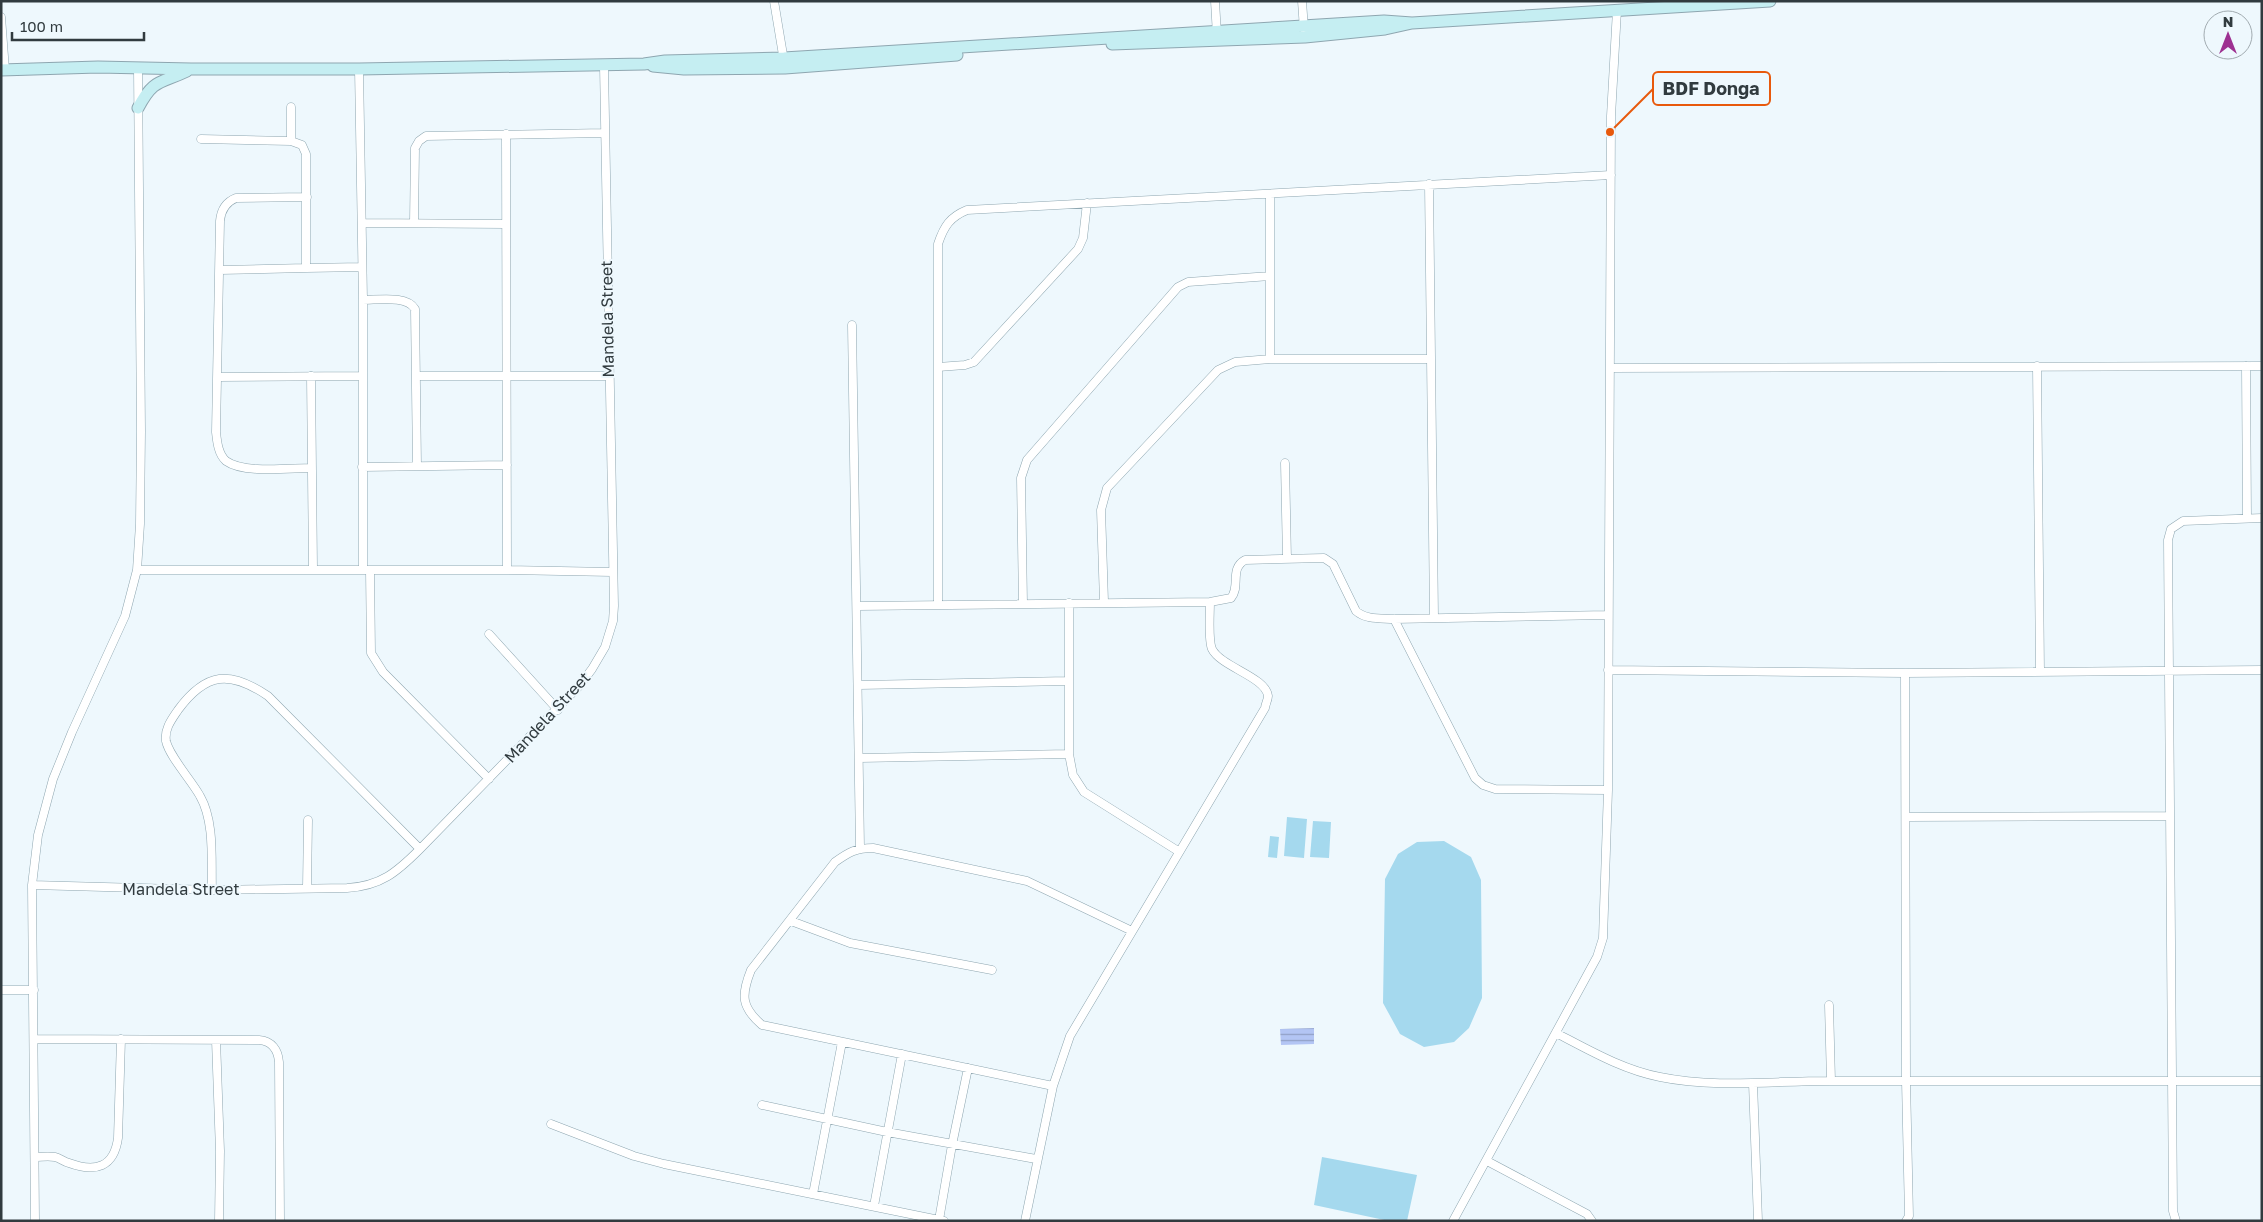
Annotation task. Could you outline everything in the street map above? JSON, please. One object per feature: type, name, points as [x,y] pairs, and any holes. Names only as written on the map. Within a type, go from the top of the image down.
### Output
[{"type":"main road","points":[[3,70],[75,67],[359,69],[644,64],[684,69],[1108,45],[1217,35],[1385,29],[1412,23],[1770,1]]},
{"type":"main road","points":[[138,108],[146,92],[156,82],[191,69]]},
{"type":"street","points":[[774,1],[784,63]]},
{"type":"street","points":[[1215,1],[1217,35]]},
{"type":"street","points":[[1302,1],[1304,31]]},
{"type":"street","points":[[1452,1221],[1556,1033],[1596,958],[1603,938],[1608,790],[1611,116],[1617,10]]},
{"type":"street","points":[[1,17],[3,70]]},
{"type":"street","name":"Mandela Street","points":[[32,885],[212,890],[355,888],[372,884],[394,874],[420,849],[558,710],[592,669],[605,647],[613,620],[604,66]]},
{"type":"street","points":[[36,1221],[32,885],[38,835],[53,779],[72,732],[126,616],[137,570],[140,524],[141,431],[138,68]]},
{"type":"street","points":[[359,69],[363,300],[361,376],[362,467],[371,647],[374,660],[383,672],[489,779]]},
{"type":"street","points":[[290,107],[290,141]]},
{"type":"street","points":[[414,223],[415,148],[421,138],[430,135],[605,133]]},
{"type":"street","points":[[506,134],[507,570]]},
{"type":"street","points":[[200,139],[290,141],[297,142],[305,148],[306,268]]},
{"type":"street","points":[[938,605],[938,244],[947,223],[955,215],[967,210],[1270,195],[1611,174]]},
{"type":"street","points":[[1429,184],[1434,618]]},
{"type":"street","points":[[1270,195],[1270,359]]},
{"type":"street","points":[[306,197],[240,197],[228,202],[220,216],[217,440],[220,452],[226,460],[243,468],[312,468]]},
{"type":"street","points":[[938,367],[965,365],[974,362],[1078,249],[1083,238],[1087,204]]},
{"type":"street","points":[[362,223],[506,224]]},
{"type":"street","points":[[220,270],[362,267]]},
{"type":"street","points":[[1022,604],[1021,478],[1027,460],[1178,287],[1188,282],[1270,276]]},
{"type":"street","points":[[363,300],[404,301],[412,305],[416,313],[417,466]]},
{"type":"street","points":[[852,325],[858,606],[860,848]]},
{"type":"street","points":[[1104,602],[1101,510],[1107,488],[1218,370],[1235,362],[1270,359],[1430,359]]},
{"type":"street","points":[[2037,366],[2040,672]]},
{"type":"street","points":[[2246,366],[2247,518]]},
{"type":"street","points":[[1610,368],[2262,366]]},
{"type":"street","points":[[311,376],[313,570]]},
{"type":"street","points":[[218,377],[361,376]]},
{"type":"street","points":[[416,376],[608,376]]},
{"type":"street","points":[[1285,463],[1287,559]]},
{"type":"street","points":[[362,467],[507,465]]},
{"type":"street","points":[[2176,1221],[2173,1211],[2168,540],[2172,529],[2178,524],[2191,520],[2262,518]]},
{"type":"street","points":[[858,606],[1210,602],[1232,598],[1235,594],[1236,568],[1239,563],[1245,560],[1324,558],[1330,560],[1356,611],[1361,616],[1394,619],[1608,615]]},
{"type":"street","points":[[137,570],[507,570],[612,572]]},
{"type":"street","points":[[1024,1221],[1053,1086],[1070,1036],[1264,708],[1268,696],[1264,688],[1255,680],[1219,659],[1211,647],[1210,602]]},
{"type":"street","points":[[1069,603],[1069,754],[1072,775],[1084,792],[1178,851]]},
{"type":"street","points":[[1394,619],[1475,778],[1483,785],[1495,789],[1608,790]]},
{"type":"street","points":[[489,634],[558,710]]},
{"type":"street","points":[[1608,670],[1905,673],[2262,670]]},
{"type":"street","points":[[1905,673],[1906,1082],[1909,1216],[1906,1221]]},
{"type":"street","points":[[212,890],[210,832],[204,804],[169,747],[166,735],[170,722],[183,703],[200,685],[216,678],[234,679],[268,696],[420,849]]},
{"type":"street","points":[[859,685],[1069,680]]},
{"type":"street","points":[[860,758],[1069,754]]},
{"type":"street","points":[[1906,818],[2170,816]]},
{"type":"street","points":[[306,888],[308,820]]},
{"type":"street","points":[[1053,1086],[762,1025],[749,1013],[744,998],[751,970],[835,862],[851,850],[860,848],[874,848],[1027,881],[1132,931]]},
{"type":"street","points":[[791,921],[850,943],[992,970]]},
{"type":"street","points":[[1,990],[34,990]]},
{"type":"street","points":[[1829,1005],[1831,1081]]},
{"type":"street","points":[[1556,1033],[1612,1062],[1660,1077],[1753,1083],[1831,1081],[2262,1081]]},
{"type":"street","points":[[34,1039],[263,1040],[269,1042],[277,1052],[279,1062],[280,1221]]},
{"type":"street","points":[[35,1158],[52,1157],[72,1164],[95,1167],[103,1166],[112,1158],[116,1152],[118,1138],[121,1039]]},
{"type":"street","points":[[216,1040],[220,1152],[219,1221]]},
{"type":"street","points":[[813,1194],[842,1042]]},
{"type":"street","points":[[874,1206],[902,1054]]},
{"type":"street","points":[[551,1124],[634,1156],[664,1164],[942,1220],[952,1145],[968,1068]]},
{"type":"street","points":[[1753,1083],[1758,1221]]},
{"type":"street","points":[[762,1105],[952,1145],[1036,1159]]},
{"type":"street","points":[[1486,1161],[1587,1214],[1592,1221]]},
{"type":"shaded area","points":[[1287,817],[1307,819],[1304,858],[1284,856]]},
{"type":"shaded area","points":[[1313,821],[1331,822],[1329,858],[1310,857]]},
{"type":"shaded area","points":[[1270,836],[1279,837],[1277,858],[1268,857]]},
{"type":"shaded area","points":[[1444,841],[1471,857],[1481,880],[1482,998],[1469,1028],[1454,1042],[1424,1047],[1400,1034],[1383,1003],[1385,879],[1398,854],[1417,842]]},
{"type":"shaded area","points":[[1314,1028],[1314,1044],[1281,1045],[1280,1029]]},
{"type":"shaded area","points":[[1322,1157],[1417,1175],[1407,1221],[1389,1221],[1314,1205]]},
{"type":"place","name":"BDF Donga","points":[[1610,132]]}]
